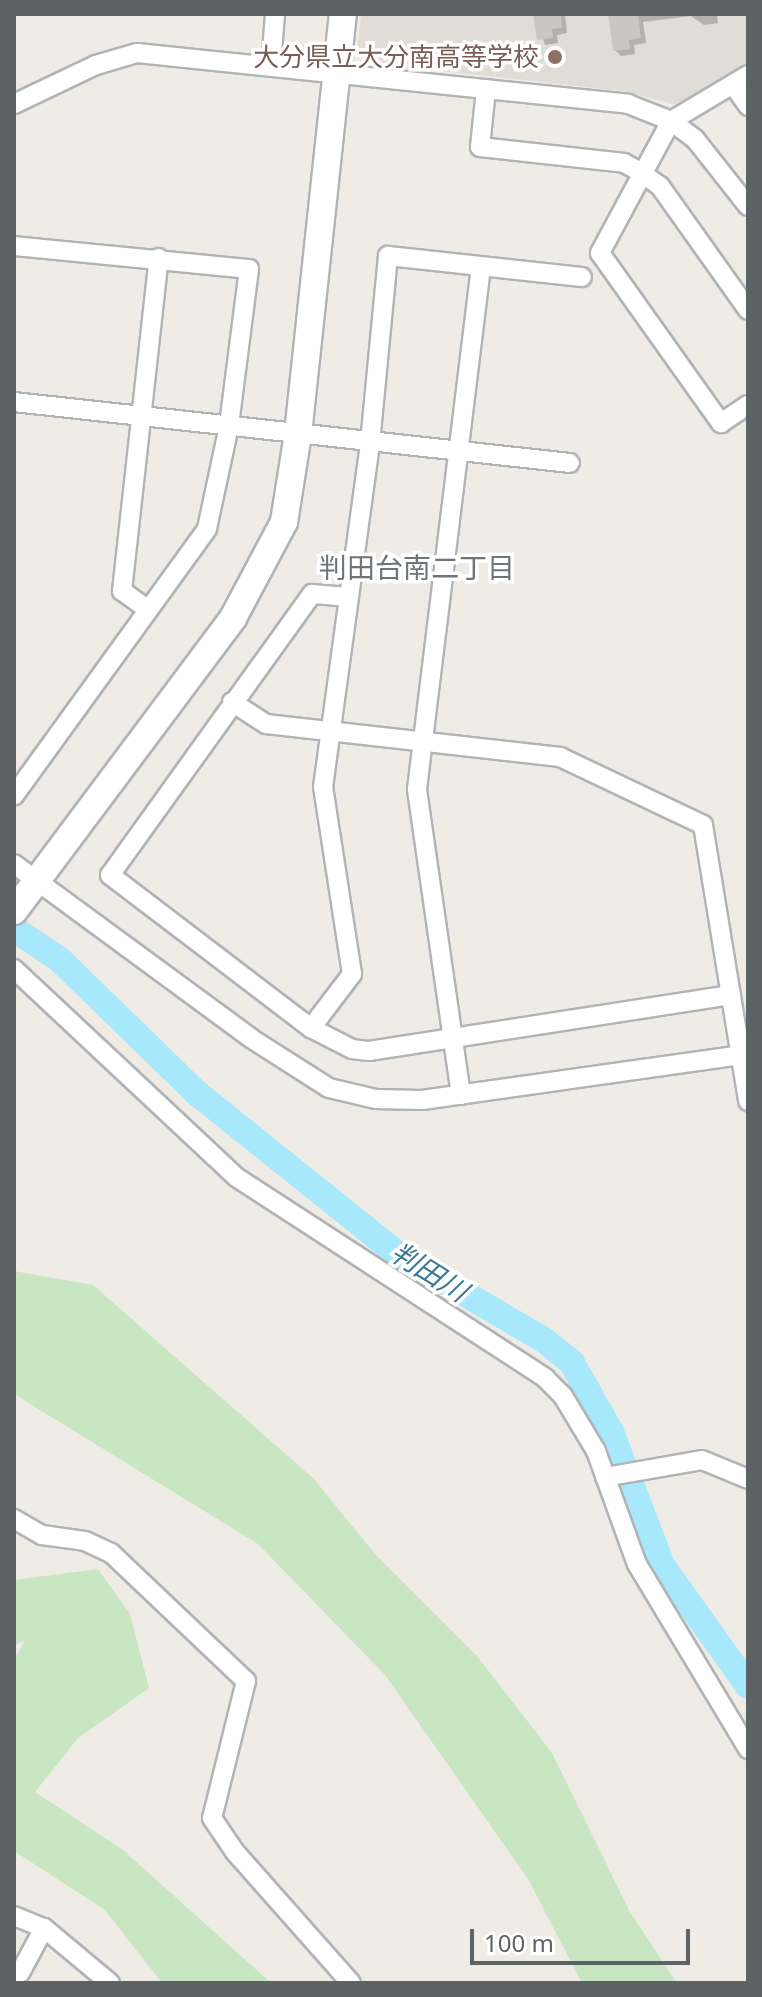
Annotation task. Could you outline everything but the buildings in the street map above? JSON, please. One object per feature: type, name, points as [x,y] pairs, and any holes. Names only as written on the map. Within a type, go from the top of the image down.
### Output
[{"type":"street","points":[[271,64],[275,14]]},
{"type":"street","points":[[14,910],[263,570],[284,522],[298,434],[343,14]]},
{"type":"street","points":[[14,104],[96,65],[137,53],[271,64],[628,104],[671,121],[712,156],[748,206]]},
{"type":"street","points":[[748,106],[740,80],[671,121],[640,172],[600,253],[721,423],[748,405]]},
{"type":"street","points":[[486,89],[480,147],[624,163],[640,172],[660,186],[748,310]]},
{"type":"street","points":[[14,246],[249,269],[229,426],[207,529],[14,796]]},
{"type":"street","points":[[311,1028],[352,974],[323,787],[370,443],[388,256],[582,277]]},
{"type":"street","points":[[147,609],[122,591],[159,258]]},
{"type":"street","points":[[461,1095],[417,789],[461,452],[481,267]]},
{"type":"street","points":[[14,402],[570,463]]},
{"type":"street","points":[[348,597],[312,594],[110,875],[329,1041],[369,1051],[731,995]]},
{"type":"street","points":[[232,702],[266,724],[422,738],[560,757],[703,825],[744,1054],[748,1101]]},
{"type":"street","points":[[14,864],[252,1039],[329,1088],[376,1099],[461,1095],[744,1054]]},
{"type":"street","points":[[14,969],[236,1177],[545,1378],[581,1425],[610,1476],[637,1564],[748,1749]]},
{"type":"street","points":[[610,1476],[702,1460],[748,1479]]},
{"type":"street","points":[[14,1519],[42,1535],[85,1541],[111,1553],[246,1681],[212,1818],[235,1852],[351,1983]]},
{"type":"street","points":[[14,1916],[44,1928],[110,1983]]},
{"type":"street","points":[[22,1976],[44,1928]]},
{"type":"shaded area","name":"大分県立大分南高等学校","points":[[361,14],[748,14],[748,66],[681,106],[681,101],[673,104],[624,91],[368,63],[357,50]]},
{"type":"green space","points":[[14,1271],[93,1285],[314,1479],[375,1554],[477,1656],[552,1753],[630,1912],[677,1983],[582,1983],[528,1879],[385,1675],[258,1544],[14,1394]]},
{"type":"green space","points":[[98,1569],[130,1614],[149,1688],[78,1738],[35,1792],[123,1850],[271,1983],[162,1983],[105,1910],[14,1851],[14,1659],[25,1641],[14,1645],[14,1580]]},
{"type":"waterway","name":"判田川","points":[[14,929],[59,959],[198,1094],[399,1255],[544,1340],[572,1363],[611,1432],[662,1565],[748,1686]]},
{"type":"place","name":"大分県立大分南高等学校","points":[[555,57]]},
{"type":"district","name":"判田台南二丁目","points":[[417,567]]}]
